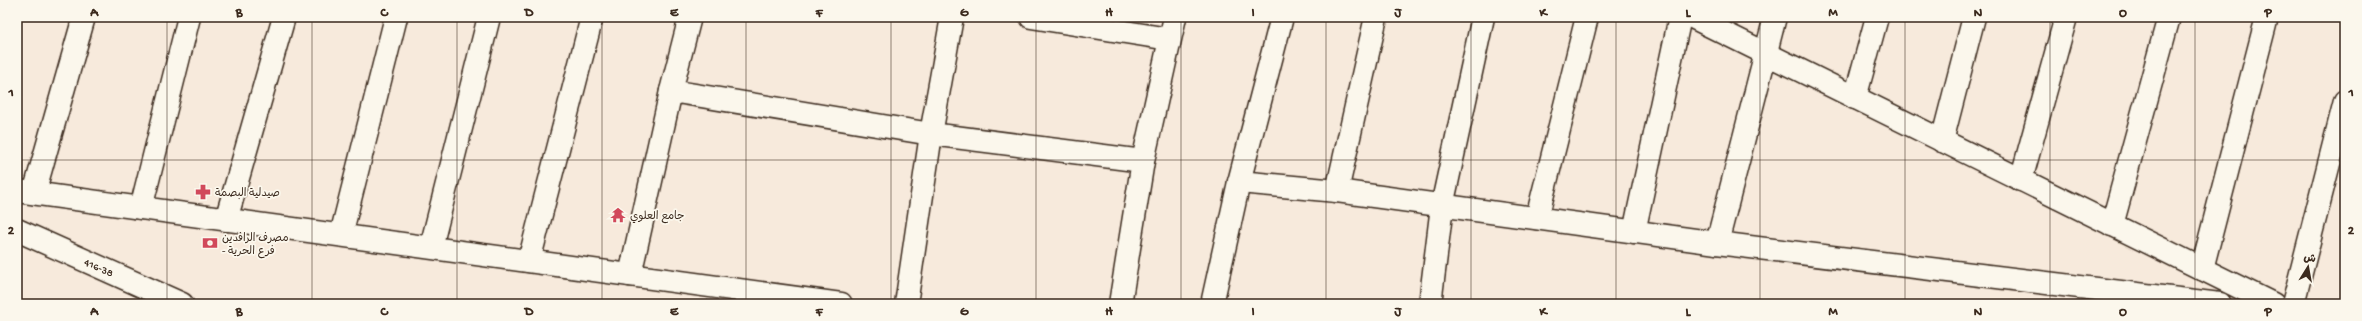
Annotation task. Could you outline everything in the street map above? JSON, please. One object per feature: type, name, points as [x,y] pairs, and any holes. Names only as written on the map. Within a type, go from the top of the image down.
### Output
[{"type":"street","points":[[84,17],[26,192],[630,275],[745,298],[841,304]]},
{"type":"street","points":[[141,208],[189,17]]},
{"type":"street","points":[[226,220],[284,17]]},
{"type":"street","points":[[341,235],[396,17]]},
{"type":"street","points":[[431,247],[489,17]]},
{"type":"street","points":[[529,261],[592,17]]},
{"type":"street","points":[[630,275],[671,91],[690,17]]},
{"type":"street","points":[[906,304],[931,134],[952,17]]},
{"type":"street","points":[[1031,17],[1169,39]]},
{"type":"street","points":[[1120,304],[1143,161],[1175,17]]},
{"type":"street","points":[[1212,304],[1239,182],[1282,17]]},
{"type":"street","points":[[1337,191],[1376,17]]},
{"type":"street","points":[[1430,304],[1442,206],[1483,17]]},
{"type":"street","points":[[1537,218],[1587,17]]},
{"type":"street","points":[[1634,232],[1680,17]]},
{"type":"street","points":[[1692,17],[2273,304]]},
{"type":"street","points":[[1717,243],[1775,17]]},
{"type":"street","points":[[1855,98],[1877,17]]},
{"type":"street","points":[[1942,141],[1974,17]]},
{"type":"street","points":[[2021,180],[2066,17]]},
{"type":"street","points":[[2112,225],[2170,17]]},
{"type":"street","points":[[2202,269],[2267,17]]},
{"type":"street","points":[[671,91],[931,134],[1143,161]]},
{"type":"street","points":[[2293,304],[2345,101]]},
{"type":"street","points":[[1239,182],[1337,191],[1717,243],[2220,304]]},
{"type":"street","name":"416-38","points":[[17,230],[182,304]]},
{"type":"place","name":"صيدلية البصمة","points":[[203,192]]},
{"type":"place","name":"جامع العلوي","points":[[618,215]]},
{"type":"place","name":"مصرف الرافدين - فرع الحرية","points":[[210,243]]}]
